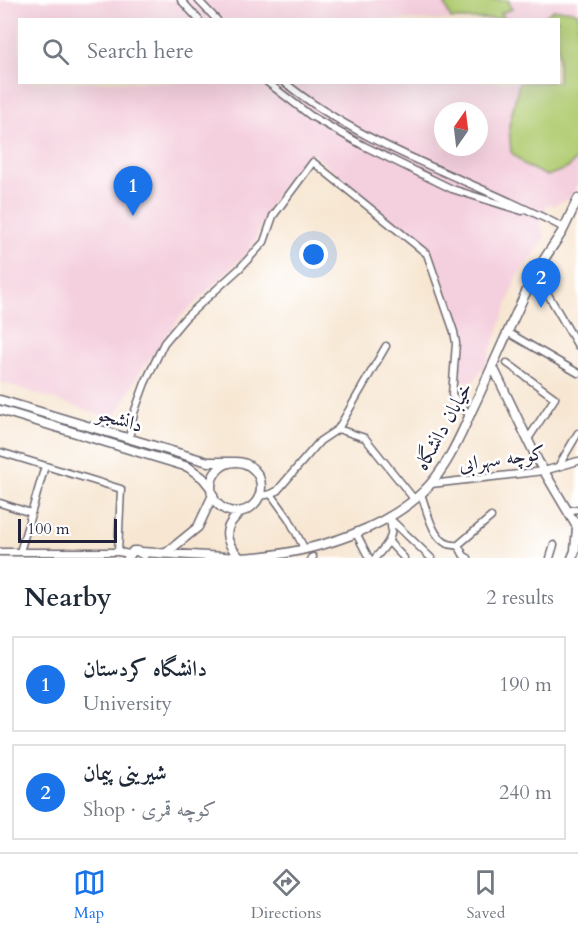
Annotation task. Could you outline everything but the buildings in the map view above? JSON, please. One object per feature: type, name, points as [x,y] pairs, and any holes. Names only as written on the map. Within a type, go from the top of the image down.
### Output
[{"type":"street","points":[[181,0],[197,18]]},
{"type":"street","points":[[198,0],[215,18]]},
{"type":"street","points":[[270,84],[311,116],[364,146],[452,189],[542,216]]},
{"type":"street","points":[[286,84],[306,101],[368,136],[564,228]]},
{"type":"street","points":[[364,146],[368,136]]},
{"type":"street","points":[[129,439],[134,413],[164,343],[185,318],[240,268],[264,242],[273,216],[313,162],[427,254],[456,343],[452,395],[470,416]]},
{"type":"street","name":"خیابان دانشگاه","points":[[129,556],[137,550],[143,555],[240,558],[327,544],[388,517],[418,496],[441,471],[470,416],[537,269],[564,228],[578,199]]},
{"type":"street","name":"خیابان دانشگاه","points":[[564,228],[578,216]]},
{"type":"street","points":[[539,279],[578,346]]},
{"type":"street","points":[[509,333],[578,373]]},
{"type":"street","points":[[260,496],[277,491],[320,441],[338,429],[386,346]]},
{"type":"street","points":[[507,363],[555,398],[528,439]]},
{"type":"street","points":[[493,367],[544,471],[577,527],[575,552],[572,558]]},
{"type":"street","name":"دانشجو","points":[[0,400],[208,462],[233,462]]},
{"type":"street","name":"دانشجو","points":[[0,410],[188,467],[203,478],[212,492]]},
{"type":"street","points":[[338,429],[365,438],[418,496],[442,543],[450,546],[458,545],[491,517]]},
{"type":"street","points":[[558,467],[578,433]]},
{"type":"street","points":[[0,452],[121,489],[118,552]]},
{"type":"street","name":"کوچه سهرابی","points":[[431,483],[544,471],[578,461]]},
{"type":"street","points":[[165,554],[198,527],[212,492],[215,474],[226,464],[242,462],[256,471],[261,488],[256,503],[232,519],[227,530],[227,540],[231,549],[240,558]]},
{"type":"street","points":[[20,552],[45,466]]},
{"type":"street","points":[[212,492],[221,507],[242,511]]},
{"type":"street","points":[[271,494],[289,519],[304,548]]},
{"type":"street","points":[[0,503],[31,513]]},
{"type":"street","points":[[567,511],[578,509]]},
{"type":"street","points":[[375,558],[389,542],[392,527],[388,517]]},
{"type":"street","points":[[388,517],[430,558]]},
{"type":"street","points":[[356,533],[369,558]]},
{"type":"street","points":[[389,542],[404,558]]},
{"type":"street","points":[[458,545],[464,556],[468,558]]},
{"type":"street","points":[[550,558],[554,545]]},
{"type":"street","points":[[0,552],[118,552],[129,556]]},
{"type":"street","name":"خیابان دانشگاه","points":[[154,558],[165,554]]},
{"type":"shaded area","points":[[0,0],[578,0],[578,184],[569,199],[553,205],[547,204],[540,224],[545,235],[543,242],[517,277],[487,361],[474,381],[453,381],[462,334],[433,255],[312,153],[283,185],[269,207],[248,252],[179,319],[139,374],[114,419],[0,382]]},
{"type":"green space","points":[[453,0],[508,0],[512,9],[501,13],[504,18],[451,18],[445,5]]},
{"type":"green space","points":[[553,10],[578,13],[578,157],[568,168],[547,176],[526,166],[511,152],[509,126],[519,84],[560,84],[560,18],[543,18]]},
{"type":"place","name":"دانشگاه کردستان","points":[[133,216]]},
{"type":"place","name":"شیرینی پیمان","points":[[541,308]]}]
